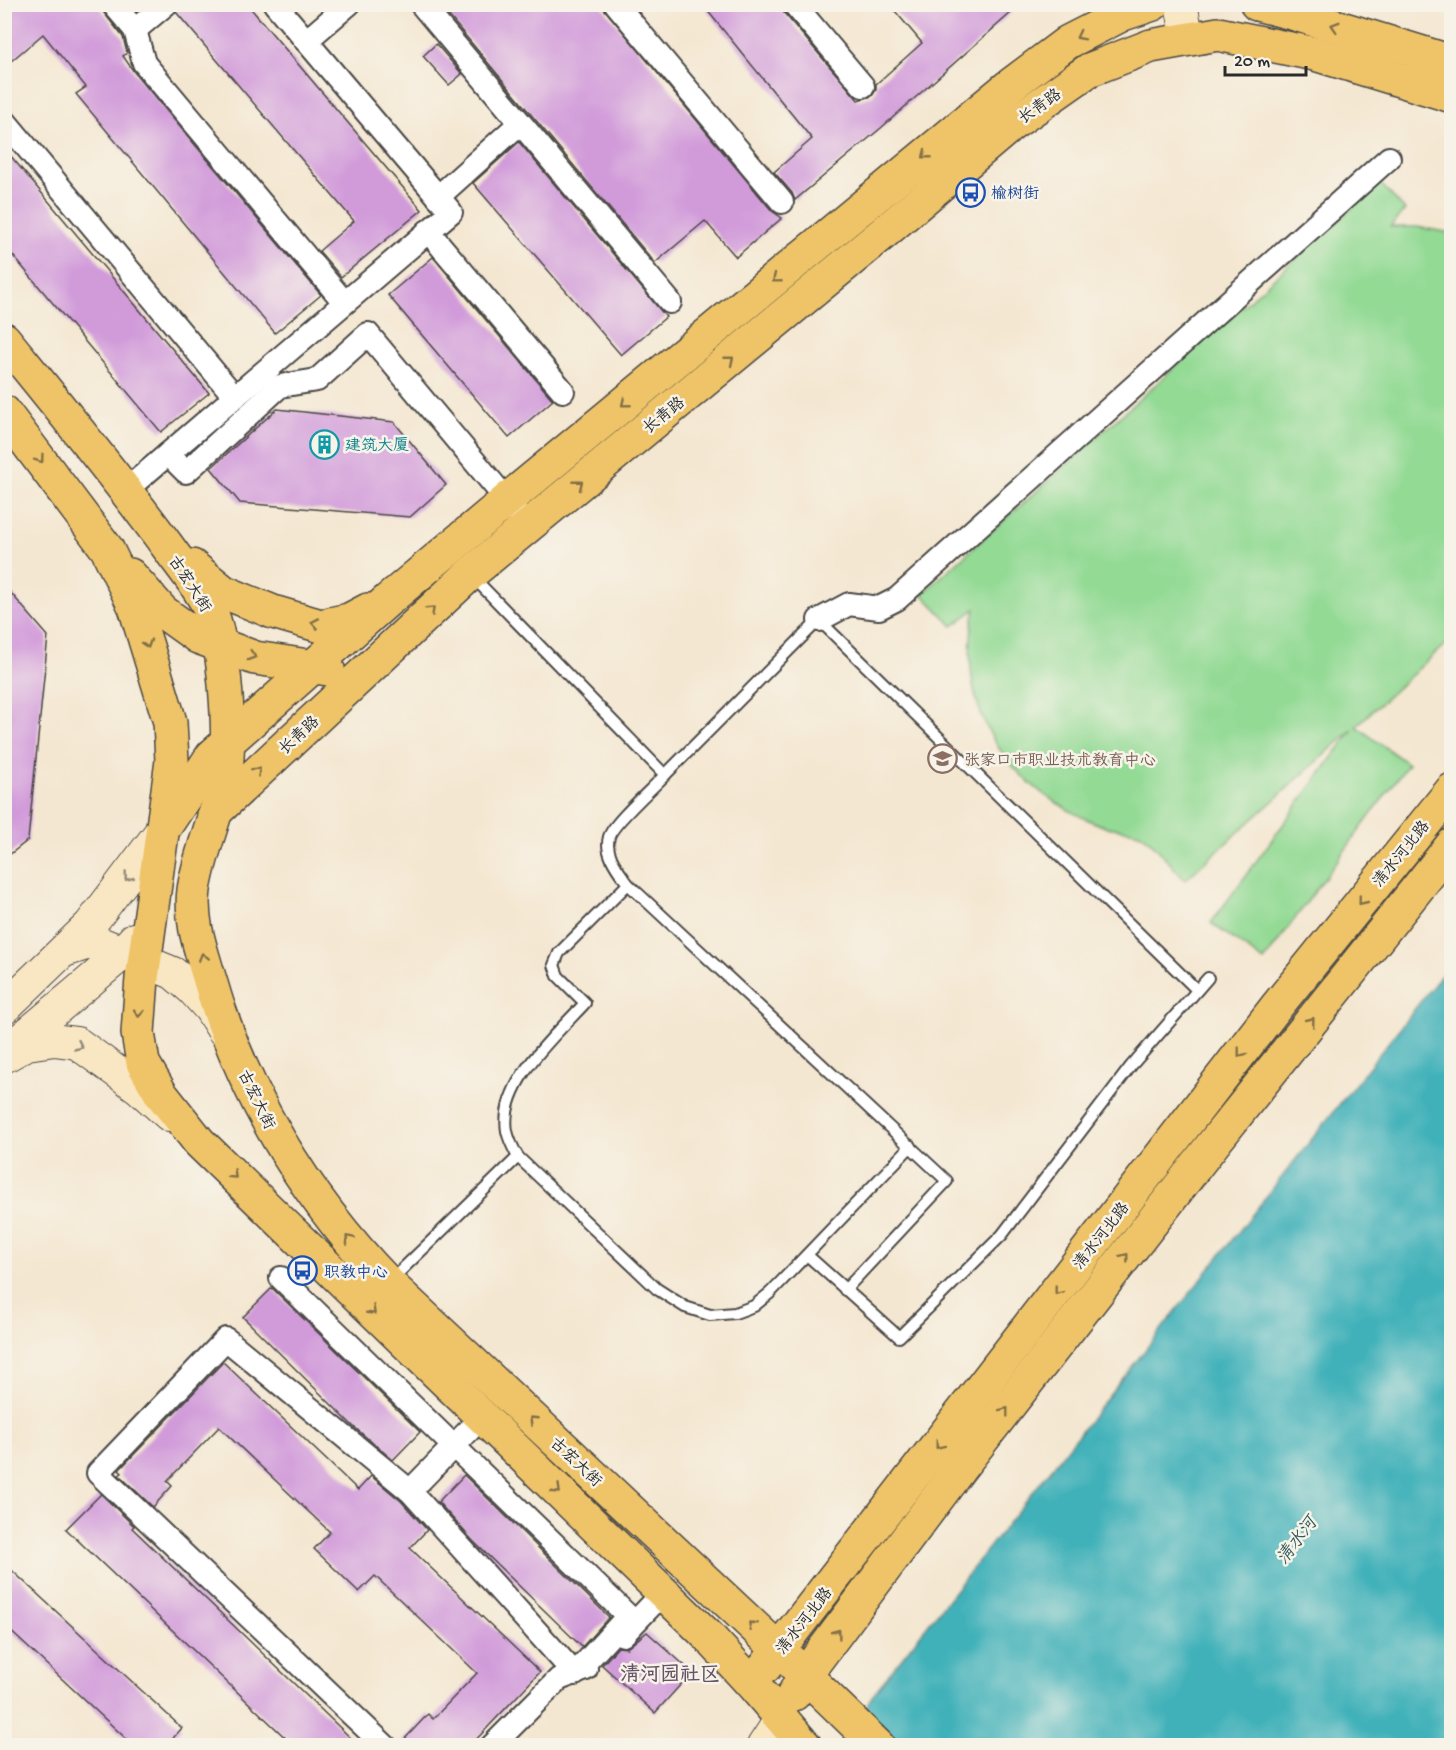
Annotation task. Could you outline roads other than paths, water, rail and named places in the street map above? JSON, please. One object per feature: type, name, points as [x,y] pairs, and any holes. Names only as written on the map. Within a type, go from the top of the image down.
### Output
[{"type":"main road","name":"长青路","points":[[4,1008],[90,925],[184,800],[212,756],[388,600],[1008,87],[1068,42],[1123,14],[1153,4]]},
{"type":"main road","points":[[1181,4],[1188,39]]},
{"type":"main road","points":[[1257,4],[1452,62]]},
{"type":"main road","name":"长青路","points":[[150,920],[214,812],[470,574],[1012,124],[1089,70],[1152,46],[1218,34],[1315,54],[1452,96]]},
{"type":"main road","name":"古宏大街","points":[[4,339],[126,490],[197,587],[214,617],[222,666],[227,761],[202,850],[194,892],[195,927],[218,1010],[258,1104],[292,1162],[334,1222],[388,1283],[878,1746]]},
{"type":"main road","name":"古宏大街","points":[[4,412],[107,549],[135,607],[170,722],[172,761],[150,920],[134,957],[142,1063],[161,1094],[199,1142],[708,1636],[782,1717],[805,1746]]},
{"type":"main road","points":[[167,546],[224,592],[273,612],[321,626],[349,620],[388,600]]},
{"type":"main road","points":[[107,549],[164,612],[198,637],[255,658],[334,670],[363,662],[395,643]]},
{"type":"main road","name":"清水河北路","points":[[752,1684],[1277,1006],[1452,790]]},
{"type":"main road","name":"清水河北路","points":[[764,1746],[805,1675],[968,1459],[1213,1144],[1452,845]]},
{"type":"main road","points":[[64,951],[86,944],[105,945],[173,973],[210,1009],[232,1043]]},
{"type":"main road","points":[[4,1055],[87,985],[134,957]]},
{"type":"main road","points":[[4,1055],[27,1044],[54,1040],[77,1043],[139,1088],[199,1142]]},
{"type":"street","points":[[113,4],[135,30],[144,63],[344,302]]},
{"type":"street","points":[[135,30],[166,4]]},
{"type":"street","points":[[126,490],[451,212],[275,4]]},
{"type":"street","points":[[306,41],[349,4]]},
{"type":"street","points":[[420,4],[670,302]]},
{"type":"street","points":[[616,4],[782,202]]},
{"type":"street","points":[[794,4],[864,86]]},
{"type":"street","points":[[4,120],[235,397]]},
{"type":"street","points":[[438,197],[519,124]]},
{"type":"street","points":[[819,620],[849,604],[879,608],[897,599],[1389,158]]},
{"type":"street","points":[[429,231],[563,391]]},
{"type":"street","points":[[168,454],[186,472],[280,386],[317,380],[368,334],[528,525]]},
{"type":"street","points":[[281,1278],[628,1616],[575,1674]]},
{"type":"street","points":[[384,1746],[98,1473],[226,1339],[410,1491],[575,1674]]},
{"type":"street","points":[[410,1491],[482,1417]]},
{"type":"street","points":[[492,1746],[559,1679],[597,1664],[663,1593]]},
{"type":"lane","points":[[470,574],[665,775]]},
{"type":"lane","points":[[845,1290],[947,1181],[628,884],[614,863],[609,849],[609,837],[615,826],[819,620],[1197,990]]},
{"type":"lane","points":[[628,884],[559,953],[554,965],[558,976],[585,1003],[529,1063],[519,1080],[508,1108],[506,1128],[518,1157],[657,1289],[685,1307],[710,1315],[735,1313],[754,1306],[770,1293],[911,1146]]},
{"type":"lane","points":[[807,1255],[899,1337],[1002,1235],[1131,1066],[1208,978]]},
{"type":"lane","points":[[388,1283],[518,1157]]},
{"type":"water","name":"清水河","points":[[1451,963],[1451,1745],[842,1746],[874,1693]]},
{"type":"place","name":"榆树街","points":[[970,192]]},
{"type":"place","name":"建筑大厦","points":[[324,444]]},
{"type":"place","name":"张家口市职业技术教育中心","points":[[943,759]]},
{"type":"place","name":"职教中心","points":[[303,1271]]},
{"type":"district","name":"清河园社区","points":[[670,1673]]}]
